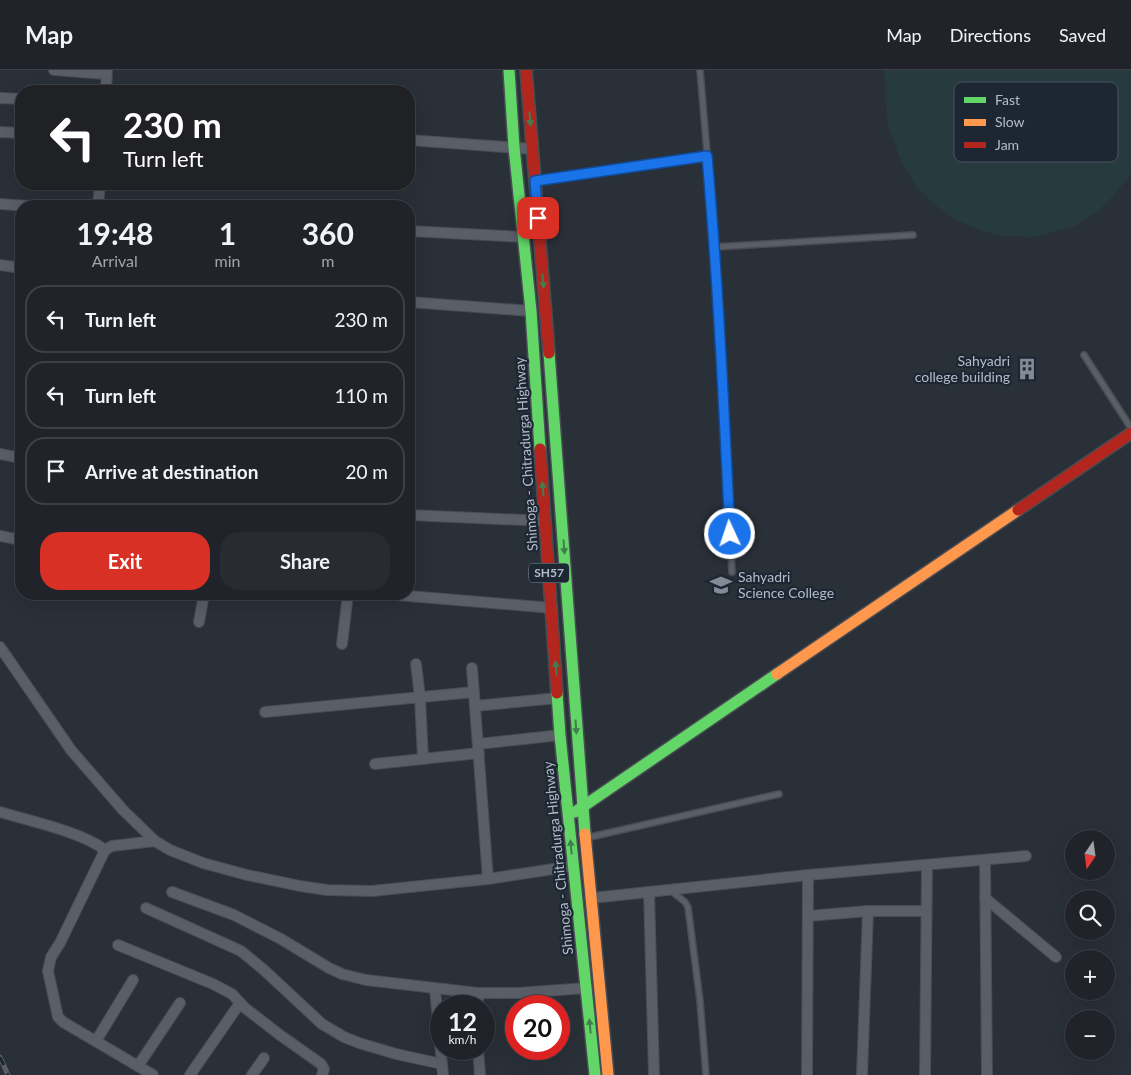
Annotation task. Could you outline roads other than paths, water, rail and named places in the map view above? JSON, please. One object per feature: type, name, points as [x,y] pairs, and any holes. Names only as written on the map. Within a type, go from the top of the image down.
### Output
[{"type":"main road","name":"Shimoga - Chitradurga Highway","points":[[509,70],[514,147],[531,312],[560,736],[595,1075]]},
{"type":"main road","name":"Shimoga - Chitradurga Highway","points":[[526,70],[562,516],[582,807],[608,1075]]},
{"type":"main road","points":[[568,816],[1131,433]]},
{"type":"street","points":[[54,70],[107,72],[106,85]]},
{"type":"street","points":[[0,98],[15,99]]},
{"type":"street","points":[[0,132],[15,133]]},
{"type":"street","points":[[415,140],[532,149]]},
{"type":"street","points":[[0,204],[15,205]]},
{"type":"street","points":[[415,231],[524,237]]},
{"type":"street","points":[[0,265],[15,267]]},
{"type":"street","points":[[415,302],[531,312]]},
{"type":"street","points":[[0,454],[15,457]]},
{"type":"street","points":[[415,515],[546,521]]},
{"type":"street","points":[[0,536],[15,539]]},
{"type":"street","points":[[415,597],[552,608]]},
{"type":"street","points":[[199,622],[203,600]]},
{"type":"street","points":[[342,644],[347,600]]},
{"type":"street","points":[[0,647],[71,750],[124,810],[155,842],[203,863],[247,875],[318,889],[372,891],[488,879],[573,866]]},
{"type":"street","points":[[416,664],[420,697],[423,759]]},
{"type":"street","points":[[472,668],[488,879]]},
{"type":"street","points":[[265,712],[474,692]]},
{"type":"street","points":[[475,706],[558,698]]},
{"type":"street","points":[[375,764],[423,759],[478,748],[560,736]]},
{"type":"street","points":[[0,812],[79,836],[96,843],[105,850]]},
{"type":"street","points":[[152,1075],[63,1022],[58,1017],[48,964],[105,850],[112,846],[155,842]]},
{"type":"street","points":[[592,898],[1026,856]]},
{"type":"street","points":[[984,860],[987,1075]]},
{"type":"street","points":[[925,1075],[927,865]]},
{"type":"street","points":[[807,1075],[808,876]]},
{"type":"street","points":[[172,892],[234,916],[342,974],[375,981],[478,994],[587,988]]},
{"type":"street","points":[[649,892],[654,1075]]},
{"type":"street","points":[[985,898],[1056,957]]},
{"type":"street","points":[[146,908],[241,951],[322,1024],[344,1036],[359,1043],[396,1054],[442,1064]]},
{"type":"street","points":[[808,916],[868,911],[926,910]]},
{"type":"street","points":[[862,1075],[868,911]]},
{"type":"street","points":[[118,945],[213,984],[232,994],[240,1003],[280,1036],[321,1064],[324,1069],[322,1075]]},
{"type":"street","points":[[96,1041],[132,980]]},
{"type":"street","points":[[435,989],[443,1075]]},
{"type":"street","points":[[138,1066],[180,1003]]},
{"type":"street","points":[[190,1075],[240,1003]]},
{"type":"street","points":[[252,1075],[264,1058]]},
{"type":"street","points":[[479,1060],[480,1075]]},
{"type":"lane","points":[[700,70],[715,247],[732,572]]},
{"type":"lane","points":[[535,181],[707,156]]},
{"type":"lane","points":[[715,247],[913,235]]},
{"type":"lane","points":[[1084,354],[1131,428]]},
{"type":"lane","points":[[585,838],[778,794]]},
{"type":"lane","points":[[670,890],[685,902],[688,908],[700,1002],[706,1075]]},
{"type":"railway","points":[[0,1057],[8,1075]]},
{"type":"place","name":"Sahyadri college building","points":[[1027,369]]},
{"type":"place","name":"Sahyadri Science College","points":[[721,585]]}]
